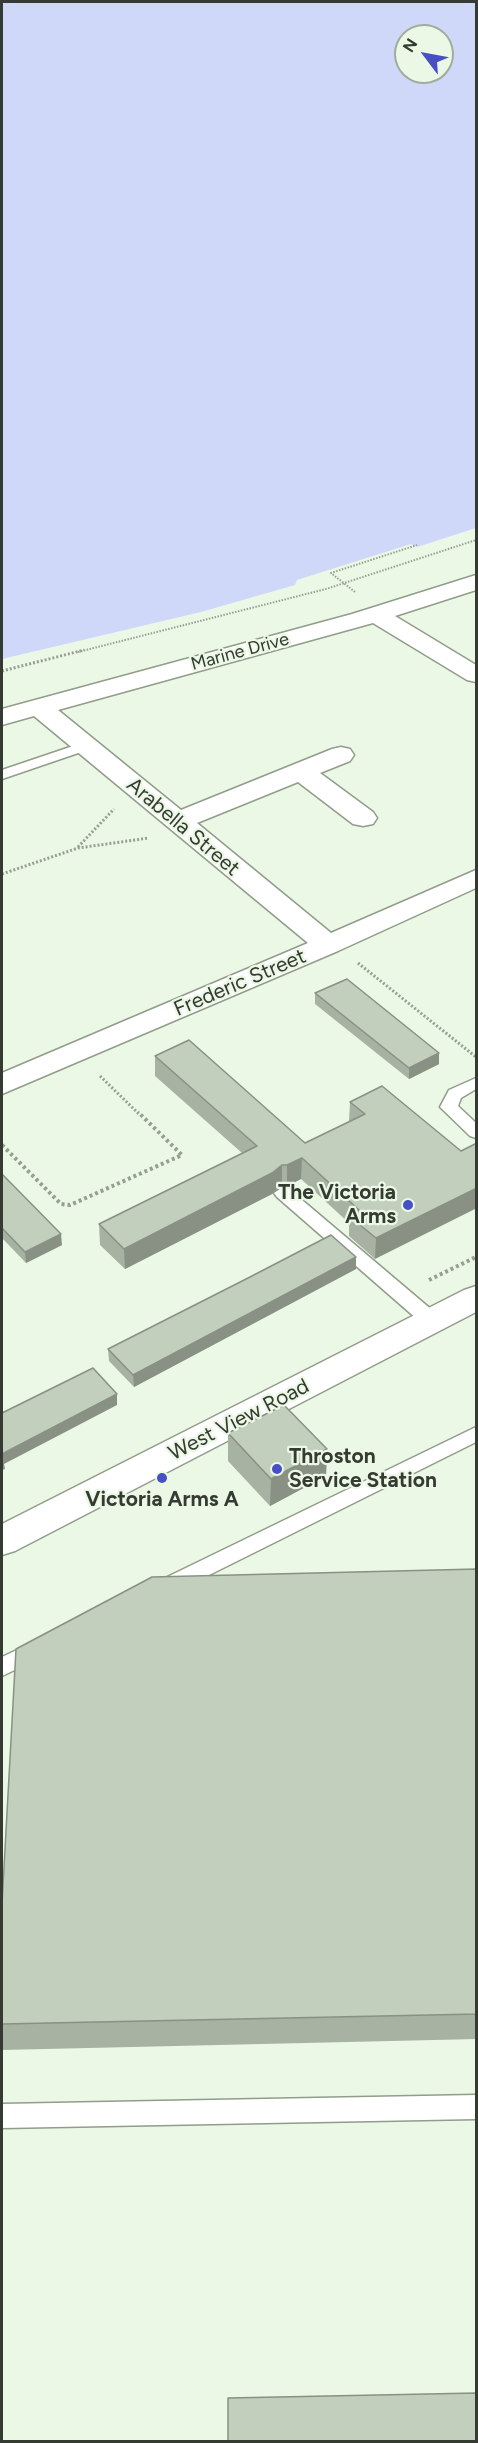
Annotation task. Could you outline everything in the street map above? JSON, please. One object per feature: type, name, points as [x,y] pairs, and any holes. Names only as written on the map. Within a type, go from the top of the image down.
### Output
[{"type":"street","name":"Marine Drive","points":[[2,717],[368,605],[477,582]]},
{"type":"street","points":[[368,605],[475,673]]},
{"type":"street","name":"Arabella Street","points":[[39,707],[183,828],[339,951]]},
{"type":"street","points":[[183,828],[301,771],[341,755]]},
{"type":"street","points":[[301,771],[363,818]]},
{"type":"street","name":"Frederic Street","points":[[2,1083],[76,1052],[339,951],[477,878]]},
{"type":"street","name":"West View Road","points":[[2,1541],[477,1298]]},
{"type":"lane","points":[[2,776],[85,746]]},
{"type":"lane","points":[[477,1083],[455,1092],[449,1100],[449,1107],[477,1132]]},
{"type":"lane","points":[[283,1193],[432,1321]]},
{"type":"lane","points":[[149,1595],[477,1434]]},
{"type":"lane","points":[[2,1668],[54,1641]]},
{"type":"lane","points":[[2,2116],[477,2107]]},
{"type":"path","points":[[2,671],[344,583],[477,540]]},
{"type":"path","points":[[368,605],[331,573],[417,545]]},
{"type":"path","points":[[78,848],[134,787]]},
{"type":"path","points":[[2,874],[78,848],[183,828]]},
{"type":"path","points":[[339,951],[473,1054]]},
{"type":"path","points":[[2,1145],[61,1204],[70,1205],[182,1155],[76,1052]]},
{"type":"path","points":[[401,1294],[477,1257]]},
{"type":"water","points":[[2,2],[476,2],[476,528],[417,547],[411,544],[297,580],[295,585],[201,612],[2,659]]},
{"type":"building","points":[[347,979],[439,1053],[409,1068],[315,993]]},
{"type":"building","points":[[189,1040],[305,1143],[365,1114],[350,1102],[382,1086],[461,1151],[477,1143],[477,1188],[376,1238],[349,1216],[359,1210],[302,1158],[282,1165],[272,1173],[124,1249],[99,1224],[257,1146],[155,1056]]},
{"type":"building","points":[[2,1174],[61,1234],[25,1252],[2,1228]]},
{"type":"building","points":[[331,1235],[356,1257],[133,1375],[108,1349],[250,1277]]},
{"type":"building","points":[[93,1368],[117,1394],[2,1454],[2,1413]]},
{"type":"building","points":[[284,1405],[327,1449],[271,1479],[228,1433]]},
{"type":"building","points":[[477,1569],[477,2014],[2,2024],[2,1904],[16,1649],[152,1577]]},
{"type":"building","points":[[477,2393],[477,2442],[228,2442],[228,2398]]},
{"type":"place","name":"The Victoria Arms","points":[[408,1205]]},
{"type":"place","name":"Throston Service Station","points":[[277,1469]]},
{"type":"place","name":"Victoria Arms A","points":[[162,1478]]}]
